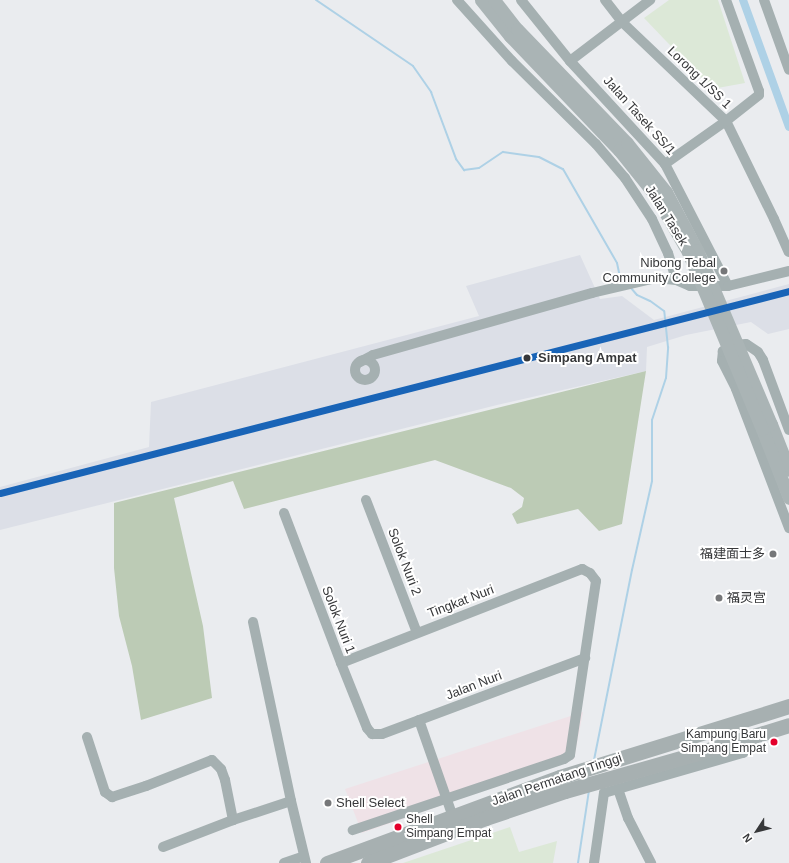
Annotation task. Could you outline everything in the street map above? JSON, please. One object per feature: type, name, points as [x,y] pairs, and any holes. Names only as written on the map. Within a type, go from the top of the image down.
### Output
[{"type":"highway","points":[[774,711],[789,703]]},
{"type":"highway","name":"Jalan Permatang Tinggi","points":[[327,863],[560,777],[789,706]]},
{"type":"highway","name":"Jalan Permatang Tinggi","points":[[368,863],[486,818],[565,791],[719,746],[744,743],[789,725]]},
{"type":"main road","name":"Jalan Tasek","points":[[482,0],[510,36],[619,150],[655,195],[693,251]]},
{"type":"main road","name":"Jalan Tasek","points":[[494,0],[522,35],[627,143],[666,192],[693,251],[767,427],[789,470]]},
{"type":"main road","name":"Jalan Tasek","points":[[767,427],[782,498]]},
{"type":"street","points":[[457,0],[512,61],[596,144],[625,178],[652,219],[668,253],[676,280]]},
{"type":"street","name":"Jalan Tasek SS/1","points":[[521,0],[570,61],[665,164],[728,286]]},
{"type":"street","name":"Lorong 1/SS 1","points":[[605,0],[622,22],[726,122],[789,252]]},
{"type":"street","points":[[665,164],[726,122],[759,95],[759,91],[726,0]]},
{"type":"street","points":[[764,0],[789,70]]},
{"type":"street","points":[[570,61],[622,22],[646,1]]},
{"type":"street","points":[[383,353],[378,358],[371,378],[368,380],[361,380],[355,371],[360,362],[372,355],[592,293],[656,278],[676,280],[690,286],[728,286],[789,271]]},
{"type":"street","points":[[789,430],[763,360],[758,352],[746,344],[734,345],[723,351],[722,361],[736,389],[782,498],[789,528]]},
{"type":"street","points":[[360,362],[367,361],[375,368]]},
{"type":"street","name":"Solok Nuri 2","points":[[366,500],[417,633]]},
{"type":"street","name":"Solok Nuri 1","points":[[284,513],[341,663],[368,728],[372,734]]},
{"type":"street","name":"Tingkat Nuri","points":[[341,663],[582,568],[590,573],[596,581],[585,658]]},
{"type":"street","points":[[253,622],[305,860],[284,863]]},
{"type":"street","name":"Jalan Nuri","points":[[372,734],[382,734],[585,658]]},
{"type":"street","name":"Jalan Permatang Tinggi","points":[[353,830],[564,759],[570,755],[572,750],[585,658]]},
{"type":"street","points":[[419,720],[453,817]]},
{"type":"street","points":[[87,736],[105,792],[112,796],[146,786],[212,760],[221,769],[225,780],[233,820]]},
{"type":"street","points":[[594,863],[604,793],[743,753],[744,743]]},
{"type":"street","points":[[618,789],[628,818],[652,863]]},
{"type":"street","points":[[163,847],[233,820],[291,801]]},
{"type":"shaded area","points":[[580,255],[600,299],[622,296],[654,320],[789,284],[789,329],[768,334],[751,322],[686,335],[647,347],[646,371],[497,405],[0,530],[0,487],[149,447],[151,402],[479,316],[466,286]]},
{"type":"shaded area","points":[[583,712],[574,759],[362,833],[345,789]]},
{"type":"green space","points":[[669,0],[718,0],[745,83],[712,89],[644,18]]},
{"type":"green space","points":[[646,371],[622,524],[599,531],[578,509],[517,524],[512,514],[522,507],[524,498],[511,488],[435,460],[244,509],[233,481],[174,498],[203,626],[212,698],[141,720],[132,666],[119,616],[114,568],[114,503]]},
{"type":"green space","points":[[510,827],[519,852],[557,841],[553,863],[403,863]]},
{"type":"waterway","points":[[316,0],[413,66],[431,92],[456,159],[464,170],[479,168],[503,152],[539,157],[563,169],[617,263],[620,277],[625,283]]},
{"type":"waterway","points":[[743,0],[789,127]]},
{"type":"waterway","points":[[594,760],[632,570],[652,481],[652,420],[666,378],[668,347],[664,311],[650,301],[637,295],[630,287]]},
{"type":"waterway","points":[[578,863],[589,790]]},
{"type":"rail line","name":"1","points":[[0,493],[789,291]]},
{"type":"place","name":"Nibong Tebal Community College","points":[[724,271]]},
{"type":"place","name":"Simpang Ampat","points":[[527,358]]},
{"type":"place","name":"福建面士多","points":[[773,554]]},
{"type":"place","name":"福灵宫","points":[[719,598]]},
{"type":"place","name":"Kampung Baru Simpang Empat","points":[[774,742]]},
{"type":"place","name":"Shell Select","points":[[328,803]]},
{"type":"place","name":"Shell Simpang Empat","points":[[398,827]]}]
